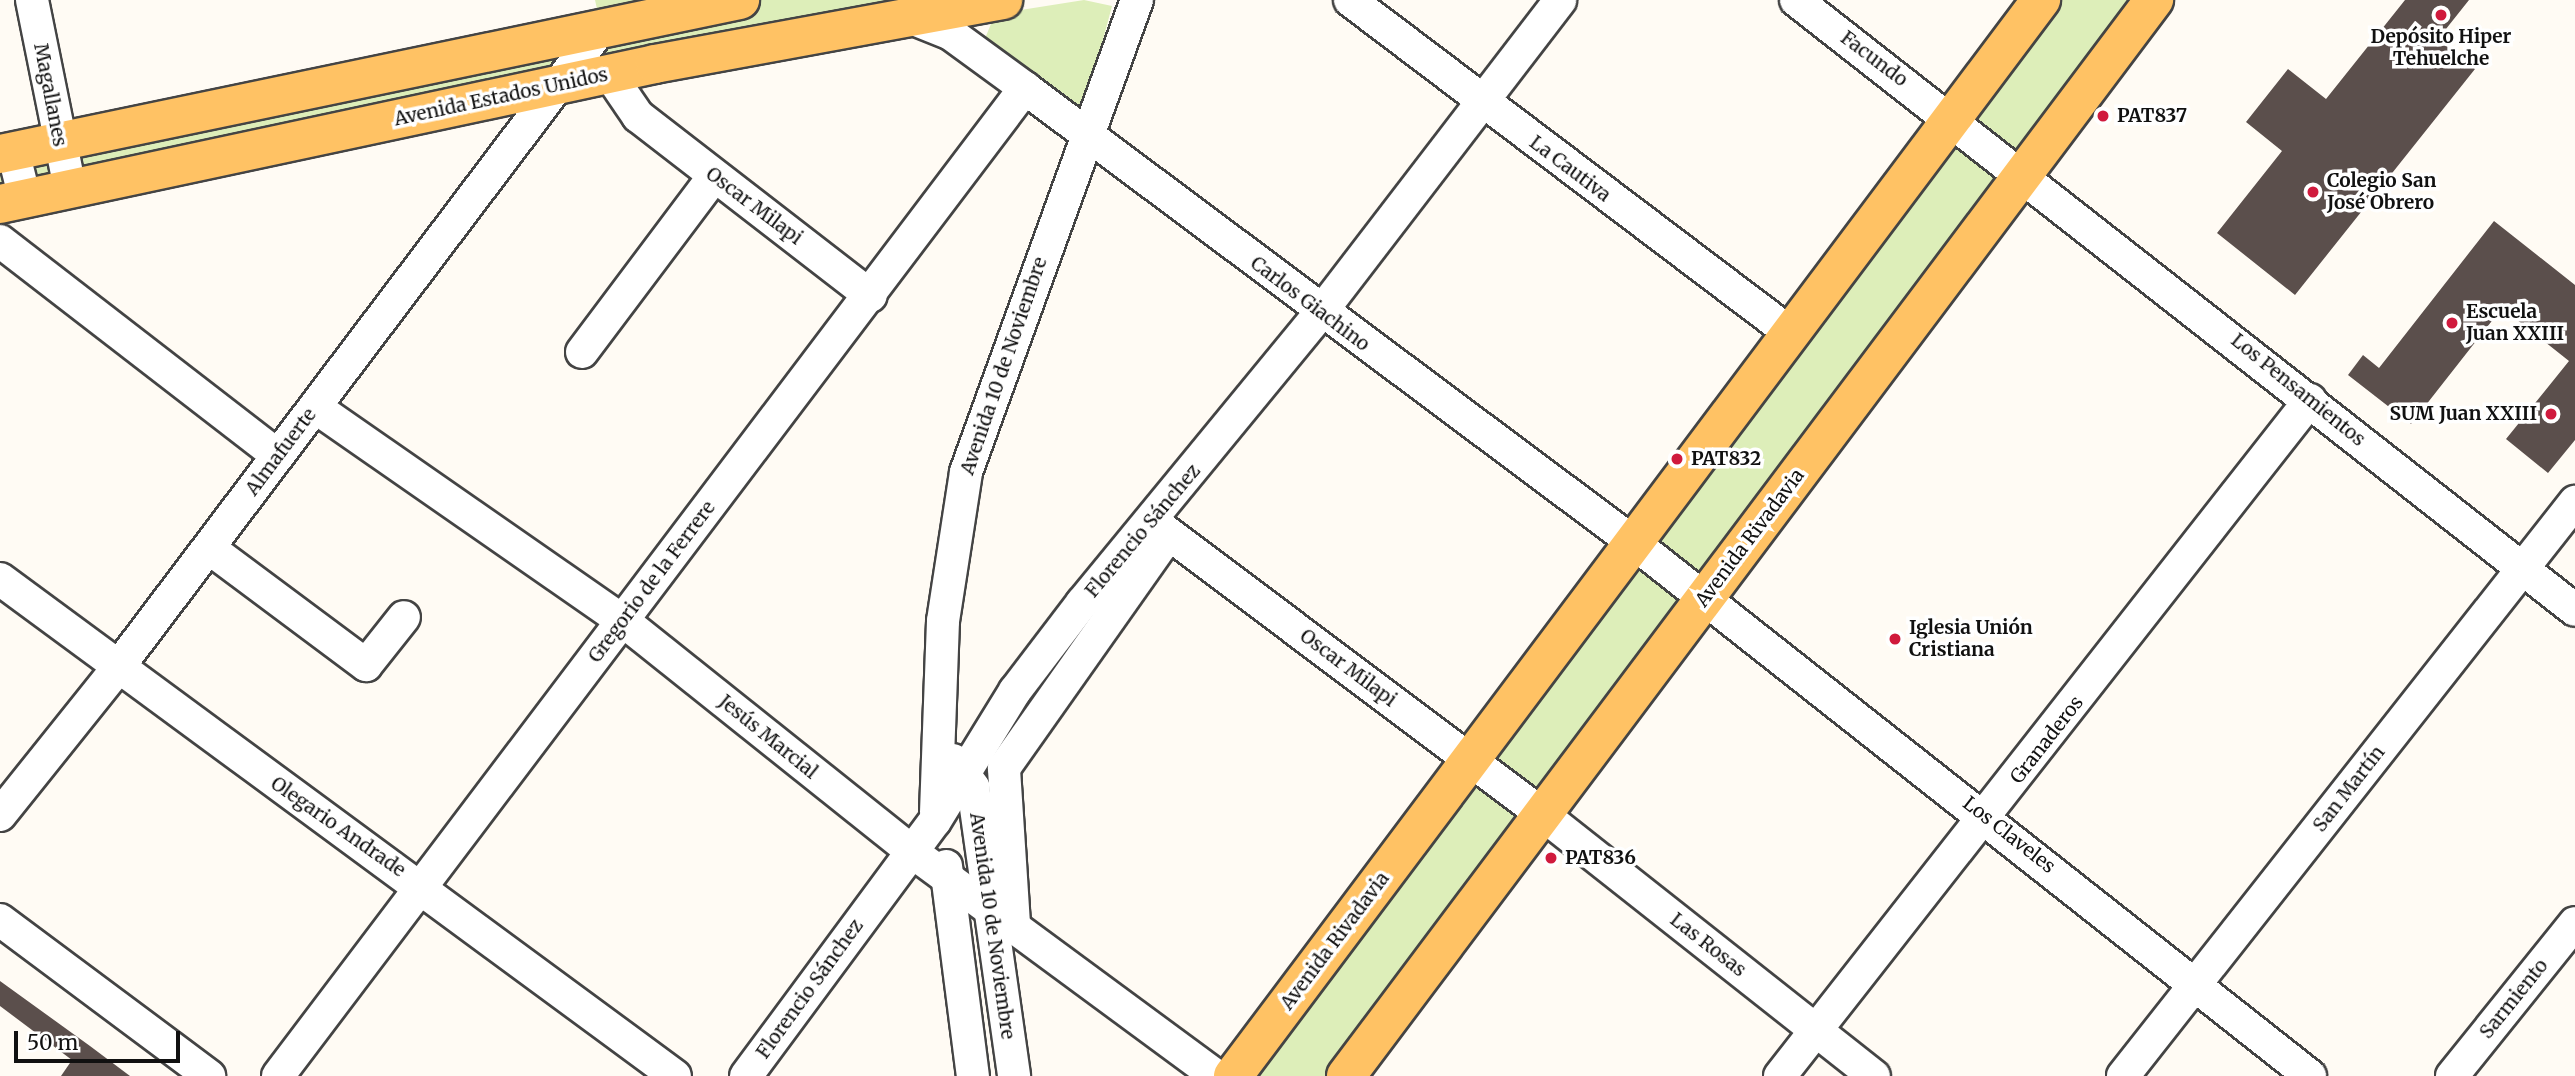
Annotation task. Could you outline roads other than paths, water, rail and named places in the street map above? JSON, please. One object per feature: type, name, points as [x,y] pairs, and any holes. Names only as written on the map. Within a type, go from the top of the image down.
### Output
[{"type":"main road","points":[[6,152],[59,142],[598,14],[740,0]]},
{"type":"main road","name":"Avenida Estados Unidos","points":[[13,201],[655,64],[1003,0]]},
{"type":"main road","name":"Avenida Rivadavia","points":[[1233,1076],[1793,335],[2041,0]]},
{"type":"main road","name":"Avenida Rivadavia","points":[[1346,1076],[1704,599],[2021,170],[2154,0]]},
{"type":"main road","points":[[644,9],[655,64]]},
{"type":"main road","points":[[598,14],[610,75]]},
{"type":"street","name":"Magallanes","points":[[32,0],[69,189]]},
{"type":"street","name":"Avenida 10 de Noviembre","points":[[973,1076],[949,879],[935,821],[943,621],[966,472],[1137,0]]},
{"type":"street","name":"La Cautiva","points":[[1350,0],[1483,104],[1793,335]]},
{"type":"street","name":"Florencio Sánchez","points":[[746,1076],[935,821],[963,769],[1082,603],[1161,528],[1321,312],[1483,104],[1560,0]]},
{"type":"street","name":"Facundo","points":[[1796,0],[2021,170]]},
{"type":"street","name":"Almafuerte","points":[[0,815],[116,670],[558,85],[598,14]]},
{"type":"street","name":"Carlos Giachino","points":[[911,18],[951,34],[1025,88],[1086,137],[1634,543],[1704,599]]},
{"type":"street","points":[[638,116],[655,64]]},
{"type":"street","name":"Oscar Milapi","points":[[610,75],[638,116],[871,296]]},
{"type":"street","name":"Gregorio de la Ferrere","points":[[278,1076],[423,888],[622,620],[871,296],[1025,88]]},
{"type":"street","points":[[6,152],[13,201]]},
{"type":"street","name":"Los Pensamientos","points":[[2021,170],[2575,610]]},
{"type":"street","points":[[582,352],[714,176]]},
{"type":"street","points":[[0,242],[278,456]]},
{"type":"street","name":"Granaderos","points":[[1780,1076],[1987,817],[2310,400]]},
{"type":"street","name":"Jesús Marcial","points":[[315,407],[622,620],[911,851],[989,905],[1216,1076]]},
{"type":"street","name":"San Martín","points":[[2123,1076],[2575,502]]},
{"type":"street","points":[[1014,924],[1003,768],[1161,528]]},
{"type":"street","name":"Oscar Milapi","points":[[1161,528],[1542,814]]},
{"type":"street","points":[[209,548],[366,665],[404,617]]},
{"type":"street","name":"Olegario Andrade","points":[[0,579],[116,670],[423,888],[675,1076]]},
{"type":"street","name":"Los Claveles","points":[[1704,599],[1987,817],[2310,1076]]},
{"type":"street","name":"Avenida 10 de Noviembre","points":[[940,746],[963,769],[973,788],[1014,1076]]},
{"type":"street","name":"Las Rosas","points":[[1542,814],[1874,1076]]},
{"type":"street","points":[[0,919],[209,1076]]},
{"type":"street","name":"Sarmiento","points":[[2452,1076],[2575,923]]},
{"type":"place","name":"Depósito Hiper Tehuelche","points":[[2441,15]]},
{"type":"place","name":"PAT837","points":[[2103,116]]},
{"type":"place","name":"Colegio San José Obrero","points":[[2313,192]]},
{"type":"place","name":"Escuela Juan XXIII","points":[[2452,323]]},
{"type":"place","name":"SUM Juan XXIII","points":[[2551,414]]},
{"type":"place","name":"PAT832","points":[[1677,459]]},
{"type":"place","name":"Iglesia Unión Cristiana","points":[[1895,639]]},
{"type":"place","name":"PAT836","points":[[1551,858]]}]
